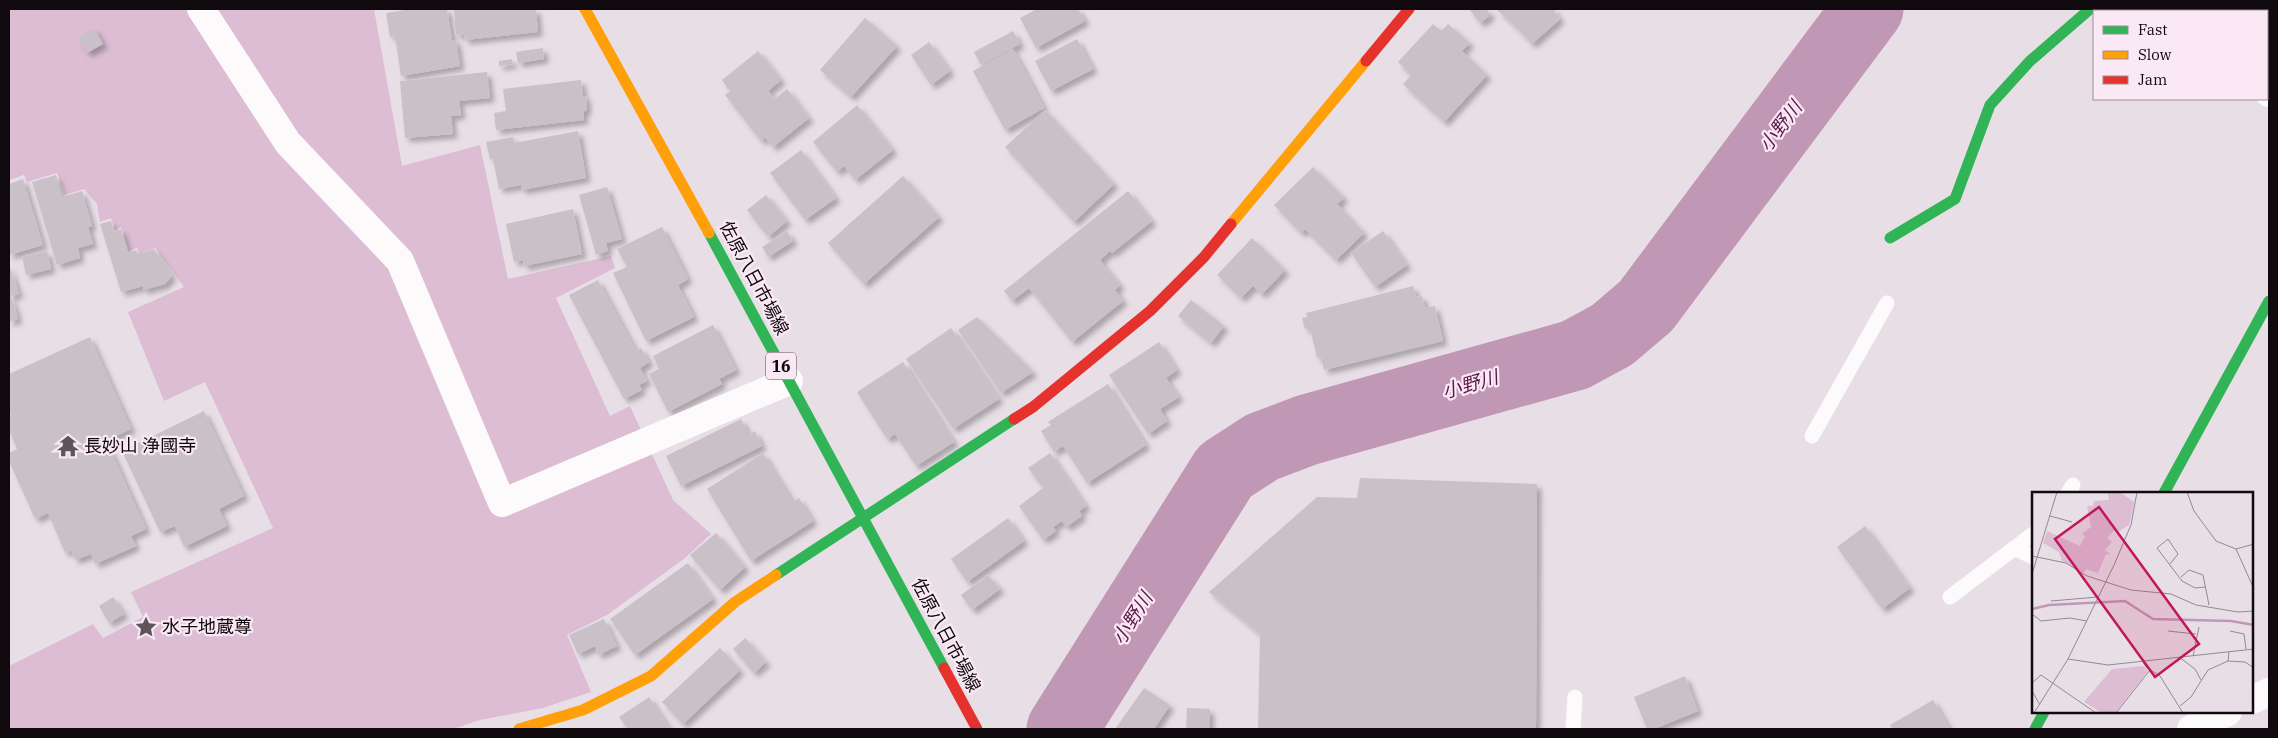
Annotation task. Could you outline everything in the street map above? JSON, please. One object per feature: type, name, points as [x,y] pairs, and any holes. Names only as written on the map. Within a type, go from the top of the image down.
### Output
[{"type":"street","points":[[201,9],[288,143],[400,261],[502,503],[789,380]]},
{"type":"street","name":"佐原八日市場線","points":[[585,9],[743,294],[864,518],[974,728]]},
{"type":"street","points":[[519,729],[583,710],[651,676],[735,602],[1033,407],[1150,311],[1204,257],[1409,9]]},
{"type":"street","points":[[1890,238],[1955,199],[1966,165],[1990,105],[2030,61],[2090,9]]},
{"type":"street","points":[[2165,492],[2262,328],[2269,301]]},
{"type":"street","points":[[2253,700],[2269,692]]},
{"type":"street","points":[[2035,729],[2043,713]]},
{"type":"street","points":[[2190,729],[2226,713]]},
{"type":"lane","points":[[1812,436],[1887,303]]},
{"type":"lane","points":[[1950,597],[2032,535]]},
{"type":"lane","points":[[2014,548],[2032,557]]},
{"type":"lane","points":[[1573,729],[1574,698]]},
{"type":"shaded area","points":[[9,9],[374,9],[402,166],[480,145],[508,279],[611,256],[615,268],[556,298],[610,416],[630,406],[673,500],[711,534],[685,558],[607,615],[567,635],[591,692],[543,708],[480,720],[453,729],[9,729],[9,666],[93,624],[103,638],[143,617],[131,592],[273,528],[205,382],[164,401],[128,312],[184,287],[155,248],[139,254],[137,248],[129,251],[121,227],[115,230],[111,218],[100,222],[97,204],[84,189],[65,195],[57,173],[27,182],[24,175],[9,180]]},
{"type":"building","points":[[411,9],[447,9],[452,40],[456,40],[460,66],[401,76],[395,36],[390,37],[386,13]]},
{"type":"building","points":[[454,9],[536,9],[538,32],[465,40],[464,34],[456,35]]},
{"type":"building","points":[[1037,9],[1078,9],[1085,21],[1036,48],[1020,18]]},
{"type":"building","points":[[1469,9],[1486,9],[1491,15],[1480,23]]},
{"type":"building","points":[[1498,9],[1557,9],[1554,11],[1560,19],[1532,44]]},
{"type":"building","points":[[865,18],[897,46],[851,97],[820,70]]},
{"type":"building","points":[[1433,24],[1441,31],[1448,24],[1470,43],[1462,51],[1487,75],[1444,122],[1403,84],[1411,75],[1398,62]]},
{"type":"building","points":[[94,28],[103,44],[87,53],[78,38]]},
{"type":"building","points":[[1013,31],[1020,44],[981,65],[974,52]]},
{"type":"building","points":[[1077,39],[1093,69],[1051,91],[1035,61]]},
{"type":"building","points":[[929,42],[950,71],[931,85],[911,55]]},
{"type":"building","points":[[543,48],[544,59],[518,63],[516,52]]},
{"type":"building","points":[[1013,49],[1044,108],[1005,130],[973,71]]},
{"type":"building","points":[[758,51],[781,80],[768,91],[775,99],[787,89],[809,118],[773,147],[765,137],[761,141],[725,95],[730,91],[722,80]]},
{"type":"building","points":[[512,59],[513,64],[499,66],[499,61]]},
{"type":"building","points":[[487,72],[490,98],[459,101],[461,115],[451,116],[453,134],[405,138],[400,81]]},
{"type":"building","points":[[581,80],[583,96],[586,96],[587,110],[583,112],[584,120],[496,130],[494,113],[506,111],[503,89]]},
{"type":"building","points":[[857,105],[893,150],[855,180],[844,166],[837,172],[813,142]]},
{"type":"building","points":[[1045,110],[1114,184],[1074,222],[1005,147]]},
{"type":"building","points":[[578,131],[586,178],[521,190],[521,185],[499,189],[493,159],[490,159],[486,142],[513,137],[514,143]]},
{"type":"building","points":[[801,150],[836,198],[805,220],[770,173]]},
{"type":"building","points":[[1313,167],[1344,198],[1337,204],[1364,233],[1336,260],[1305,229],[1301,233],[1274,205]]},
{"type":"building","points":[[56,175],[62,197],[82,191],[92,226],[88,227],[93,244],[78,248],[80,258],[57,265],[32,182]]},
{"type":"building","points":[[903,176],[939,217],[864,284],[828,243]]},
{"type":"building","points":[[23,179],[43,245],[9,255],[9,184]]},
{"type":"building","points":[[607,187],[622,239],[606,243],[608,251],[596,255],[579,195]]},
{"type":"building","points":[[1128,191],[1152,221],[1112,253],[1110,251],[1100,260],[1120,285],[1115,290],[1123,301],[1072,342],[1029,288],[1012,301],[1004,291]]},
{"type":"building","points":[[766,195],[787,221],[768,237],[747,210]]},
{"type":"building","points":[[573,209],[582,254],[524,266],[523,260],[514,262],[506,224]]},
{"type":"building","points":[[111,221],[114,231],[121,229],[128,253],[136,250],[138,254],[154,249],[172,276],[165,284],[144,290],[143,286],[121,292],[100,224]]},
{"type":"building","points":[[662,227],[688,279],[678,285],[694,317],[646,341],[613,273],[627,267],[617,249]]},
{"type":"building","points":[[787,231],[793,241],[768,257],[762,247]]},
{"type":"building","points":[[1383,231],[1407,265],[1375,287],[1351,253]]},
{"type":"building","points":[[1252,238],[1285,270],[1262,294],[1253,286],[1241,298],[1217,275]]},
{"type":"building","points":[[47,251],[51,269],[26,275],[22,257]]},
{"type":"building","points":[[9,264],[19,294],[11,296],[18,319],[9,322]]},
{"type":"building","points":[[598,280],[636,351],[641,348],[649,362],[640,368],[647,381],[639,385],[642,390],[624,399],[569,295]]},
{"type":"building","points":[[1413,286],[1416,297],[1422,296],[1425,308],[1435,306],[1443,341],[1324,370],[1321,357],[1317,358],[1310,328],[1305,329],[1302,318],[1307,317],[1306,313]]},
{"type":"building","points":[[1191,300],[1224,326],[1211,343],[1178,316]]},
{"type":"building","points":[[977,317],[1033,372],[1001,393],[958,330]]},
{"type":"building","points":[[713,325],[736,370],[719,379],[722,384],[668,412],[649,374],[659,369],[653,356]]},
{"type":"building","points":[[951,328],[999,399],[953,429],[906,359]]},
{"type":"building","points":[[90,337],[131,429],[96,445],[100,454],[110,449],[146,529],[131,536],[136,546],[95,564],[91,554],[75,560],[71,550],[65,553],[48,513],[35,519],[9,461],[9,453],[17,449],[9,430],[9,417],[11,416],[9,410],[9,374]]},
{"type":"building","points":[[1159,342],[1177,370],[1166,378],[1179,397],[1160,409],[1167,421],[1148,434],[1109,375]]},
{"type":"building","points":[[903,362],[954,442],[916,466],[895,434],[887,439],[857,392]]},
{"type":"building","points":[[1108,384],[1146,445],[1087,483],[1063,446],[1054,452],[1041,431],[1051,425],[1048,422]]},
{"type":"building","points":[[204,411],[244,496],[219,509],[227,526],[184,547],[175,526],[160,532],[122,451]]},
{"type":"building","points":[[741,419],[749,435],[755,431],[762,446],[681,486],[666,456]]},
{"type":"building","points":[[763,453],[793,502],[799,498],[813,521],[751,561],[707,489]]},
{"type":"building","points":[[1050,453],[1086,506],[1079,511],[1082,516],[1066,527],[1062,521],[1053,527],[1056,531],[1043,540],[1019,506],[1043,488],[1028,468]]},
{"type":"building","points":[[1360,478],[1537,484],[1536,729],[1258,729],[1260,634],[1209,592],[1317,497],[1357,498]]},
{"type":"building","points":[[1008,518],[1024,541],[967,582],[951,559]]},
{"type":"building","points":[[1865,526],[1910,588],[1882,609],[1837,547]]},
{"type":"building","points":[[716,533],[745,567],[720,590],[690,555]]},
{"type":"building","points":[[688,563],[713,599],[635,655],[610,619]]},
{"type":"building","points":[[988,575],[1000,589],[972,610],[961,595]]},
{"type":"building","points":[[113,597],[124,614],[109,623],[99,606]]},
{"type":"building","points":[[604,619],[617,646],[598,655],[595,646],[578,654],[569,635]]},
{"type":"building","points":[[745,638],[766,662],[754,673],[733,649]]},
{"type":"building","points":[[720,648],[740,670],[683,724],[662,702]]},
{"type":"building","points":[[1685,676],[1698,711],[1654,729],[1647,729],[1634,697]]},
{"type":"building","points":[[1144,688],[1170,705],[1154,729],[1115,729]]},
{"type":"building","points":[[649,697],[670,729],[628,729],[619,717]]},
{"type":"building","points":[[1933,700],[1950,729],[1892,729],[1890,725]]},
{"type":"building","points":[[1187,708],[1210,709],[1209,729],[1186,729]]},
{"type":"waterway","name":"小野川","points":[[1062,729],[1225,471],[1262,447],[1307,430],[1575,355],[1612,335],[1646,306],[1868,9]]},
{"type":"traffic: fast","points":[[1890,238],[1955,199],[1990,105],[2030,61],[2090,9]]},
{"type":"traffic: fast","points":[[709,233],[944,668]]},
{"type":"traffic: fast","points":[[2165,492],[2269,301]]},
{"type":"traffic: fast","points":[[776,575],[1014,419]]},
{"type":"traffic: fast","points":[[2035,729],[2043,713]]},
{"type":"traffic: slow","points":[[585,9],[709,233]]},
{"type":"traffic: slow","points":[[1231,224],[1366,61]]},
{"type":"traffic: slow","points":[[519,729],[583,710],[651,676],[735,602],[776,575]]},
{"type":"traffic: jam","points":[[1366,61],[1409,9]]},
{"type":"traffic: jam","points":[[1014,419],[1033,407],[1150,311],[1204,257],[1231,224]]},
{"type":"traffic: jam","points":[[944,668],[977,729]]},
{"type":"place","name":"長妙山 浄國寺","points":[[68,446]]},
{"type":"place","name":"水子地蔵尊","points":[[146,627]]}]
